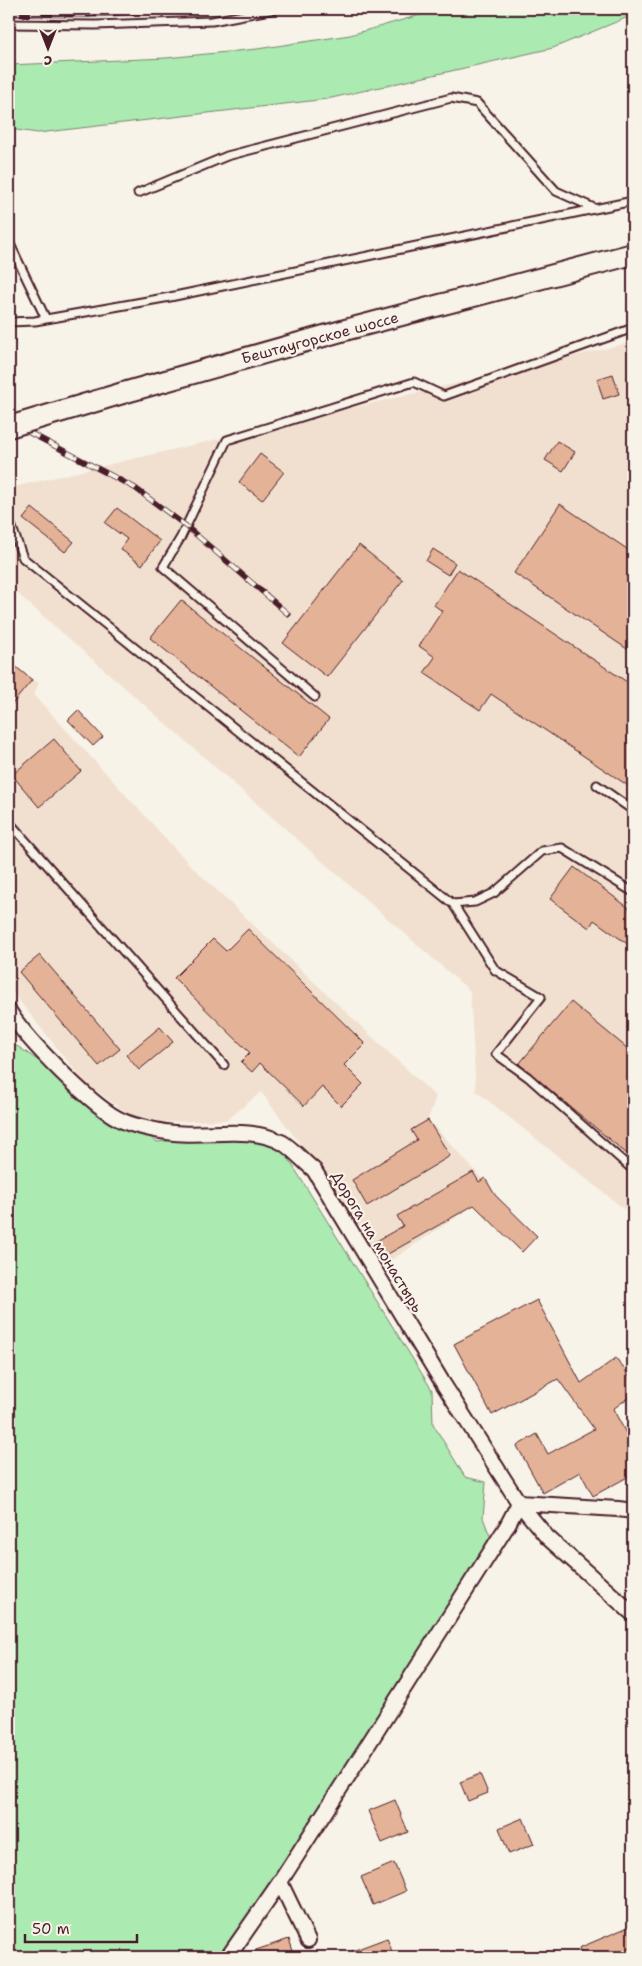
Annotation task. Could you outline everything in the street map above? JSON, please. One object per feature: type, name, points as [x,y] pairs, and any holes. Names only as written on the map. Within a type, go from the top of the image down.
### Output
[{"type":"main road","name":"Бештаугорское шоссе","points":[[9,427],[345,330],[633,254]]},
{"type":"street","name":"Дорога на монастырь","points":[[9,1011],[63,1072],[102,1109],[123,1121],[174,1133],[256,1134],[282,1143],[314,1170],[444,1385],[519,1503],[547,1537],[633,1614]]},
{"type":"street","points":[[228,1957],[280,1882],[507,1526],[519,1503],[618,1508],[633,1511]]},
{"type":"street","points":[[280,1882],[308,1940]]},
{"type":"lane","points":[[9,24],[95,25],[212,21],[275,9]]},
{"type":"lane","points":[[138,193],[226,156],[451,98],[477,103],[556,191],[595,208]]},
{"type":"lane","points":[[9,322],[46,319],[170,297],[633,200]]},
{"type":"lane","points":[[9,242],[46,319]]},
{"type":"lane","points":[[315,697],[163,567],[181,537],[228,440],[414,382],[444,396],[633,328]]},
{"type":"lane","points":[[9,519],[22,558],[453,904],[495,970],[540,997],[496,1054],[528,1077],[633,1170]]},
{"type":"lane","points":[[597,785],[631,809],[633,816]]},
{"type":"lane","points":[[9,822],[224,1065]]},
{"type":"lane","points":[[453,904],[474,902],[494,893],[542,851],[562,848],[633,892]]},
{"type":"shaded area","points":[[633,342],[633,1216],[476,1091],[470,991],[9,586],[9,488]]},
{"type":"shaded area","points":[[9,663],[39,683],[34,695],[190,865],[436,1097],[428,1119],[494,1192],[381,1267],[331,1185],[261,1092],[227,1120],[165,1122],[130,1115],[85,1083],[9,988]]},
{"type":"green space","points":[[441,9],[633,9],[633,15],[553,48],[327,99],[38,133],[9,129],[9,65],[166,58],[257,49],[350,35]]},
{"type":"green space","points":[[17,1046],[157,1142],[270,1129],[432,1390],[433,1424],[465,1477],[486,1482],[483,1518],[492,1541],[230,1957],[9,1957],[9,1052]]},
{"type":"building","points":[[613,374],[619,394],[603,399],[597,379]]},
{"type":"building","points":[[557,441],[575,452],[563,471],[545,460]]},
{"type":"building","points":[[260,454],[284,472],[262,500],[239,482]]},
{"type":"building","points":[[560,504],[633,553],[633,653],[514,573]]},
{"type":"building","points":[[32,508],[74,542],[65,552],[23,519]]},
{"type":"building","points":[[117,508],[160,541],[142,565],[120,549],[127,539],[105,523]]},
{"type":"building","points":[[359,545],[403,580],[327,677],[283,643]]},
{"type":"building","points":[[433,549],[455,563],[448,575],[426,561]]},
{"type":"building","points":[[458,569],[633,686],[633,789],[491,694],[480,710],[424,673],[435,657],[419,646],[442,611],[434,605]]},
{"type":"building","points":[[181,600],[329,719],[299,757],[150,638]]},
{"type":"building","points":[[9,661],[32,680],[9,708]]},
{"type":"building","points":[[78,710],[103,737],[93,746],[68,720]]},
{"type":"building","points":[[54,739],[81,771],[39,807],[12,775]]},
{"type":"building","points":[[574,867],[633,911],[633,948],[594,920],[589,928],[550,899]]},
{"type":"building","points":[[248,929],[365,1044],[344,1065],[363,1084],[341,1106],[322,1087],[304,1106],[260,1063],[252,1072],[241,1062],[250,1053],[174,978],[213,939],[226,951]]},
{"type":"building","points":[[40,955],[120,1049],[99,1066],[19,972]]},
{"type":"building","points":[[571,1002],[633,1053],[633,1159],[519,1064]]},
{"type":"building","points":[[160,1027],[173,1042],[139,1070],[126,1055]]},
{"type":"building","points":[[428,1120],[450,1156],[367,1206],[352,1180],[417,1140],[411,1130]]},
{"type":"building","points":[[473,1172],[479,1182],[485,1178],[495,1195],[537,1236],[522,1252],[474,1205],[381,1258],[373,1243],[403,1226],[397,1216]]},
{"type":"building","points":[[537,1300],[581,1383],[616,1358],[633,1381],[633,1394],[613,1409],[633,1446],[633,1474],[593,1496],[580,1472],[543,1493],[517,1446],[537,1434],[548,1454],[594,1429],[558,1379],[492,1415],[454,1344]]},
{"type":"building","points":[[480,1774],[488,1793],[468,1801],[460,1782]]},
{"type":"building","points":[[395,1800],[408,1832],[382,1843],[368,1811]]},
{"type":"building","points":[[523,1818],[534,1844],[509,1854],[499,1828]]},
{"type":"building","points":[[394,1863],[406,1891],[373,1905],[361,1877]]},
{"type":"building","points":[[633,1925],[633,1957],[583,1957],[579,1948]]},
{"type":"building","points":[[387,1938],[394,1957],[339,1956]]},
{"type":"building","points":[[289,1939],[295,1957],[242,1957],[241,1955]]},
{"type":"railway","points":[[9,14],[89,15],[181,9]]},
{"type":"railway","points":[[9,422],[135,488],[186,526],[288,614]]}]
